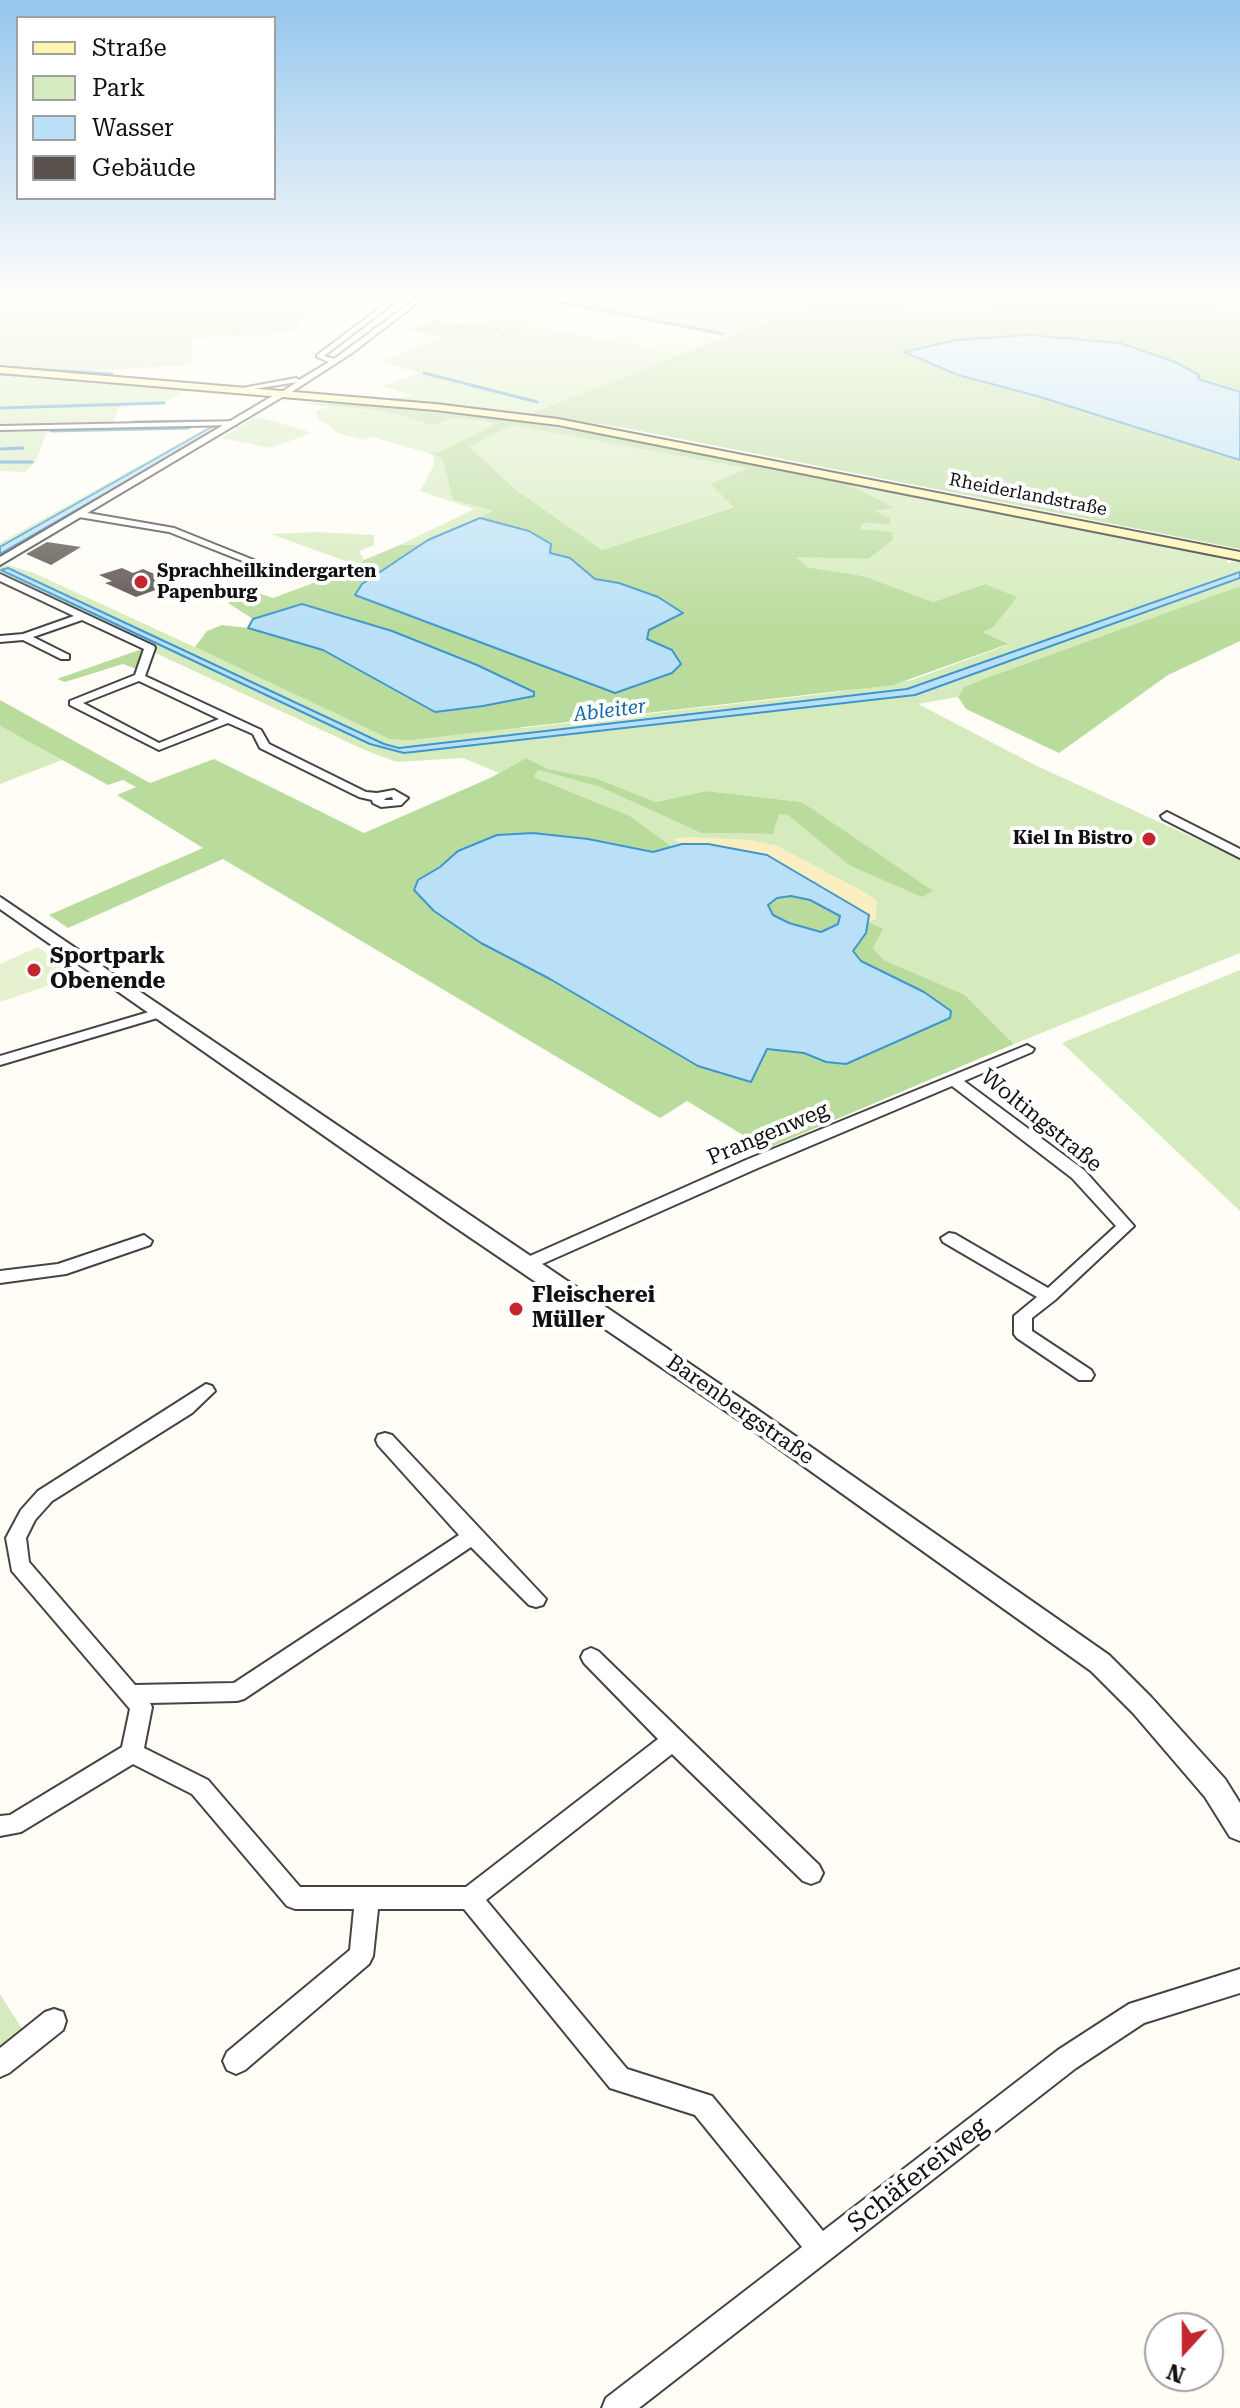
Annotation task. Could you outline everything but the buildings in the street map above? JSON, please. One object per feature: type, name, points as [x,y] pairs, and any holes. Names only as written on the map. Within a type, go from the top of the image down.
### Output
[{"type":"main road","name":"Rheiderlandstraße","points":[[425,406],[634,435],[1240,556]]},
{"type":"street","points":[[0,562],[260,406]]},
{"type":"street","points":[[255,410],[263,406]]},
{"type":"street","points":[[0,428],[236,423]]},
{"type":"street","points":[[82,515],[171,530],[281,573]]},
{"type":"street","points":[[0,577],[150,648],[139,677]]},
{"type":"street","points":[[0,639],[24,637],[83,616]]},
{"type":"street","points":[[24,637],[65,657]]},
{"type":"street","points":[[228,719],[159,747],[74,703],[139,677],[257,732],[264,746],[363,795],[378,797]]},
{"type":"street","points":[[1167,816],[1240,854]]},
{"type":"street","name":"Barenbergstraße","points":[[0,902],[1100,1663],[1142,1705],[1215,1788],[1240,1828]]},
{"type":"street","points":[[0,1061],[159,1013]]},
{"type":"street","name":"Prangenweg","points":[[527,1264],[752,1164],[1027,1049]]},
{"type":"street","name":"Woltingstraße","points":[[955,1081],[1078,1174],[1126,1226],[1023,1316],[1023,1334],[1085,1375]]},
{"type":"street","points":[[949,1238],[1049,1296]]},
{"type":"street","points":[[0,1277],[60,1270],[144,1241]]},
{"type":"street","points":[[0,1826],[13,1825],[132,1753],[141,1707],[19,1565],[16,1538],[28,1515],[45,1496],[186,1408],[206,1391]]},
{"type":"street","points":[[385,1440],[472,1536],[536,1599]]},
{"type":"street","points":[[130,1694],[237,1692],[472,1536]]},
{"type":"street","points":[[591,1657],[811,1873]]},
{"type":"street","points":[[132,1753],[200,1787],[295,1898],[470,1898],[673,1740]]},
{"type":"street","points":[[470,1898],[619,2079],[703,2105],[822,2250]]},
{"type":"street","points":[[236,2061],[361,1956],[367,1899]]},
{"type":"street","name":"Schäfereiweg","points":[[616,2408],[1067,2059],[1138,2013],[1240,1981]]},
{"type":"street","points":[[0,2064],[54,2021]]},
{"type":"green space","points":[[0,406],[119,406],[112,424],[0,427]]},
{"type":"green space","points":[[335,406],[374,406],[518,421],[648,443],[849,484],[894,508],[875,511],[890,518],[890,524],[864,523],[860,529],[892,532],[893,540],[868,559],[796,557],[807,567],[864,576],[933,602],[985,584],[1017,597],[993,627],[982,632],[1008,644],[893,685],[410,740],[390,739],[195,647],[207,631],[222,625],[248,628],[323,650],[435,712],[533,692],[477,665],[392,631],[328,611],[302,604],[253,619],[228,603],[255,592],[273,598],[359,566],[364,560],[400,545],[420,545],[362,584],[529,660],[615,693],[672,650],[647,639],[649,630],[682,612],[658,597],[619,583],[595,579],[570,558],[549,552],[529,531],[480,518],[492,511],[453,500],[442,458],[428,453],[439,452],[498,423],[454,418],[433,425],[384,411]],"holes":[[[511,425],[746,469],[711,484],[734,507],[602,550],[515,489],[469,447]]]},
{"type":"green space","points":[[336,406],[384,411],[433,425],[454,418],[500,423],[439,453],[428,453],[373,437],[364,440],[334,432],[336,430],[318,419],[316,411]]},
{"type":"green space","points":[[448,406],[548,406],[526,415]]},
{"type":"green space","points":[[549,406],[1070,406],[1240,460],[1240,549],[625,428],[529,414]]},
{"type":"green space","points":[[255,417],[312,433],[270,448],[221,438]]},
{"type":"green space","points":[[212,425],[225,426],[0,558],[0,543]]},
{"type":"green space","points":[[511,425],[748,468],[735,506],[602,550],[515,489],[468,447]]},
{"type":"green space","points":[[195,426],[191,429],[47,432],[35,463],[25,472],[0,471],[0,430]]},
{"type":"green space","points":[[434,455],[442,458],[453,500],[493,512],[420,545],[400,545],[474,509],[420,491],[433,467]]},
{"type":"green space","points":[[849,484],[1227,558],[1227,563],[1240,561],[1240,586],[986,678],[964,687],[958,697],[918,704],[1037,766],[1240,859],[1240,953],[1014,1044],[965,995],[884,960],[873,948],[882,930],[868,922],[876,919],[869,895],[777,846],[727,839],[675,840],[682,844],[675,849],[630,816],[534,777],[538,770],[600,787],[701,833],[773,834],[779,813],[788,814],[850,865],[932,892],[802,802],[706,791],[656,802],[595,778],[548,769],[526,758],[499,773],[463,758],[397,762],[153,652],[0,575],[0,567],[8,565],[34,573],[288,690],[523,728],[831,693],[912,680],[1007,645],[981,632],[985,584],[933,602],[864,576],[807,567],[795,556],[868,559],[892,532],[860,530],[873,511],[893,508]]},
{"type":"green space","points":[[317,532],[374,535],[374,545],[359,551],[364,560],[359,566],[271,534]]},
{"type":"green space","points":[[1240,586],[1240,641],[1168,675],[1059,753],[966,709],[958,697],[964,687],[986,678]]},
{"type":"green space","points":[[142,649],[136,669],[123,664],[65,682],[57,679]]},
{"type":"green space","points":[[0,700],[150,783],[214,759],[364,833],[490,778],[526,758],[548,769],[595,778],[656,802],[706,791],[802,802],[933,891],[922,897],[849,865],[788,815],[779,814],[773,834],[701,833],[600,787],[538,770],[534,777],[630,816],[675,849],[653,852],[588,839],[458,851],[418,880],[434,911],[481,943],[550,979],[698,1066],[750,1082],[767,1049],[804,1053],[826,1062],[846,1064],[950,1018],[924,992],[861,961],[853,951],[866,933],[868,922],[883,929],[873,948],[884,960],[965,995],[1014,1044],[766,1149],[687,1101],[660,1118],[223,859],[68,928],[49,915],[203,848],[117,795],[136,787],[123,780],[108,785],[0,726]]},
{"type":"green space","points":[[0,726],[62,760],[0,784]]},
{"type":"green space","points":[[791,896],[810,900],[840,916],[838,924],[822,932],[773,915],[767,905],[777,898]]},
{"type":"green space","name":"Sportpark Obenende","points":[[38,947],[77,976],[0,1002],[0,964]]},
{"type":"green space","points":[[1240,970],[1240,1211],[1062,1043]]},
{"type":"green space","points":[[0,1994],[26,2035],[0,2056]]},
{"type":"sand","points":[[674,839],[751,840],[777,846],[869,895],[877,901],[876,919],[868,922],[868,914],[767,855],[708,844],[682,844]]},
{"type":"water","points":[[1070,406],[1240,406],[1240,460]]},
{"type":"water","points":[[215,425],[221,427],[0,554],[0,547]]},
{"type":"water","points":[[480,518],[529,531],[551,544],[550,553],[570,558],[595,579],[619,583],[658,597],[683,613],[649,630],[647,639],[672,650],[681,664],[672,673],[615,693],[355,595],[362,584],[428,540]]},
{"type":"water","points":[[8,568],[384,744],[399,748],[907,689],[1240,572],[1240,578],[915,695],[404,753],[370,744],[1,570]]},
{"type":"water","points":[[302,604],[392,631],[477,665],[534,692],[534,696],[435,712],[323,650],[248,628],[253,619]]},
{"type":"water","points":[[533,833],[588,839],[653,852],[682,844],[708,844],[767,855],[869,915],[866,933],[853,951],[861,961],[924,992],[951,1011],[950,1018],[846,1064],[826,1062],[804,1053],[767,1049],[751,1082],[698,1066],[550,979],[481,943],[434,911],[414,890],[418,880],[458,851],[497,835]],"holes":[[[791,896],[810,900],[840,916],[838,924],[821,932],[773,915],[768,905],[777,898]]]},
{"type":"waterway","points":[[0,408],[53,406]]},
{"type":"waterway","points":[[133,422],[200,421]]},
{"type":"waterway","points":[[51,431],[188,428]]},
{"type":"waterway","points":[[0,449],[23,448]]},
{"type":"waterway","points":[[0,462],[32,462]]},
{"type":"place","name":"Sprachheilkindergarten Papenburg","points":[[141,582]]},
{"type":"place","name":"Kiel In Bistro","points":[[1149,839]]},
{"type":"place","name":"Sportpark Obenende","points":[[34,970]]},
{"type":"place","name":"Fleischerei Müller","points":[[516,1309]]},
{"type":"water label","name":"Ableiter","points":[[610,711]]}]
